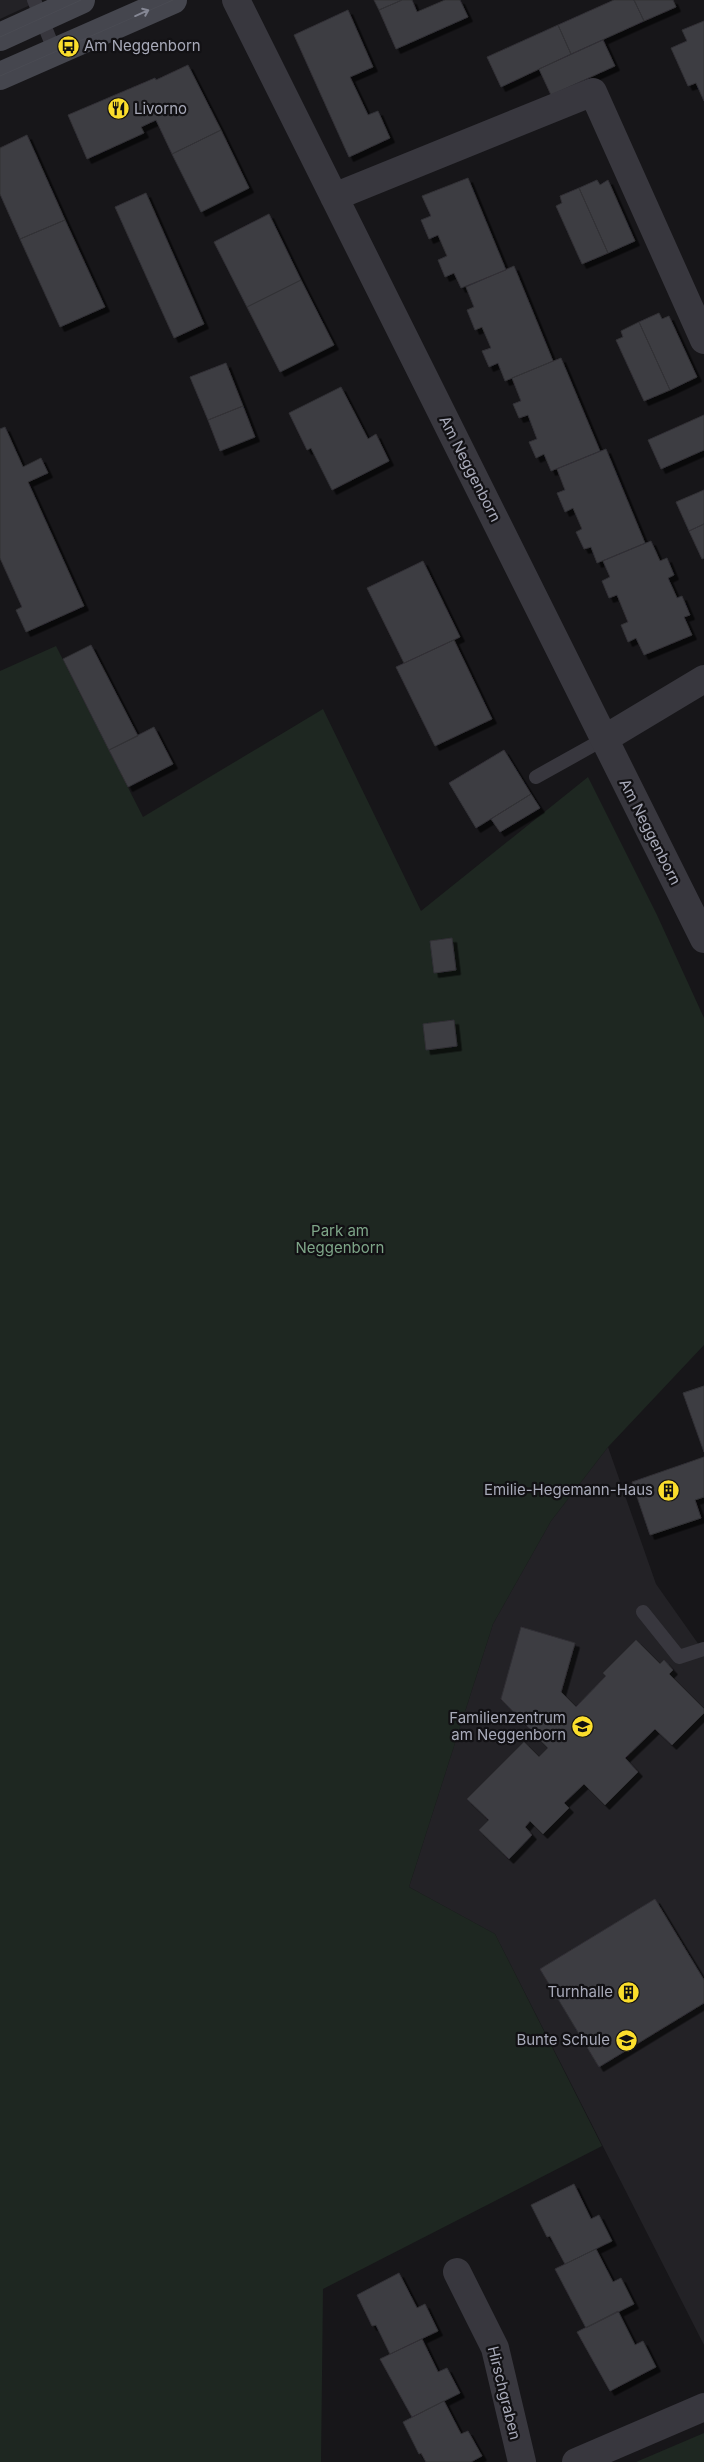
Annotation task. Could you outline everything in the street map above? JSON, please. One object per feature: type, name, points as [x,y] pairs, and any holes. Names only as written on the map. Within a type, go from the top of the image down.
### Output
[{"type":"main road","points":[[0,36],[38,9],[82,0]]},
{"type":"main road","points":[[0,76],[173,0]]},
{"type":"street","name":"Am Neggenborn","points":[[236,0],[704,939]]},
{"type":"street","points":[[334,197],[594,92],[704,340]]},
{"type":"street","points":[[604,739],[704,679]]},
{"type":"street","name":"Hirschgraben","points":[[457,2272],[495,2348],[522,2462]]},
{"type":"street","points":[[576,2462],[704,2407]]},
{"type":"lane","points":[[38,9],[55,52]]},
{"type":"lane","points":[[536,777],[604,739]]},
{"type":"lane","points":[[643,1612],[679,1657],[704,1649]]},
{"type":"shaded area","points":[[0,0],[41,0],[0,19]]},
{"type":"shaded area","points":[[608,1447],[656,1584],[704,1652],[704,2345],[495,1934],[409,1887],[493,1624],[551,1521]]},
{"type":"green space","name":"Park am Neggenborn","points":[[56,646],[143,817],[323,709],[421,911],[588,777],[657,915],[704,1018],[704,1345],[608,1447],[551,1521],[493,1624],[409,1887],[495,1934],[602,2146],[323,2289],[321,2462],[0,2462],[0,671]]},
{"type":"green space","points":[[704,2433],[704,2462],[636,2462]]},
{"type":"building","points":[[374,0],[402,0],[379,10]]},
{"type":"building","points":[[402,0],[412,0],[417,12],[445,0],[460,0],[468,17],[396,49],[379,10]]},
{"type":"building","points":[[614,0],[634,0],[644,21],[571,54],[558,25]]},
{"type":"building","points":[[634,0],[673,0],[676,7],[644,21]]},
{"type":"building","points":[[348,10],[373,67],[350,77],[368,115],[378,111],[390,138],[349,157],[294,35]]},
{"type":"building","points":[[704,21],[704,101],[696,83],[688,86],[671,48],[687,41],[682,30]]},
{"type":"building","points":[[558,25],[571,54],[501,87],[487,57]]},
{"type":"building","points":[[603,40],[615,66],[551,95],[539,69]]},
{"type":"building","points":[[188,65],[221,130],[172,154],[156,120],[141,127],[144,133],[87,159],[68,115],[155,78],[156,80]]},
{"type":"building","points":[[221,130],[249,188],[201,212],[172,154]]},
{"type":"building","points":[[27,135],[65,220],[20,239],[0,194],[0,148]]},
{"type":"building","points":[[468,178],[506,270],[461,288],[454,273],[445,277],[438,260],[447,256],[438,235],[429,239],[421,220],[431,216],[422,196]]},
{"type":"building","points":[[597,180],[600,185],[608,180],[635,241],[608,253],[579,188]]},
{"type":"building","points":[[579,188],[608,253],[582,264],[556,206],[562,203],[560,196]]},
{"type":"building","points":[[146,193],[204,324],[174,338],[115,207]]},
{"type":"building","points":[[269,214],[301,280],[247,307],[214,242]]},
{"type":"building","points":[[65,220],[105,307],[60,327],[20,239]]},
{"type":"building","points":[[514,266],[553,361],[505,381],[498,363],[489,367],[482,351],[491,348],[482,327],[475,330],[467,310],[474,307],[466,287]]},
{"type":"building","points":[[301,280],[334,345],[280,372],[247,307]]},
{"type":"building","points":[[659,313],[662,319],[669,316],[697,377],[670,390],[639,322]]},
{"type":"building","points":[[639,322],[670,390],[644,401],[616,340],[623,337],[621,331]]},
{"type":"building","points":[[561,358],[600,451],[551,471],[544,454],[536,458],[529,442],[537,439],[528,415],[519,418],[513,404],[521,401],[512,378]]},
{"type":"building","points":[[226,363],[243,406],[208,420],[190,377]]},
{"type":"building","points":[[341,387],[368,439],[376,434],[389,461],[332,490],[311,448],[307,450],[289,413]]},
{"type":"building","points":[[243,406],[255,437],[220,451],[208,420]]},
{"type":"building","points":[[704,415],[704,450],[661,469],[648,440]]},
{"type":"building","points":[[5,427],[23,467],[41,458],[48,473],[28,482],[84,606],[26,632],[16,610],[22,607],[0,558],[0,429]]},
{"type":"building","points":[[606,449],[645,543],[597,563],[591,547],[584,549],[576,532],[582,529],[573,508],[565,512],[557,493],[565,490],[557,469]]},
{"type":"building","points":[[704,490],[704,524],[689,531],[676,502]]},
{"type":"building","points":[[704,524],[704,558],[702,559],[689,531]]},
{"type":"building","points":[[651,541],[660,561],[667,558],[674,575],[668,578],[677,598],[682,596],[690,615],[684,617],[692,635],[644,655],[636,638],[628,642],[621,625],[628,622],[617,595],[609,598],[602,581],[610,577],[603,561]]},
{"type":"building","points":[[423,561],[460,637],[404,663],[367,588]]},
{"type":"building","points":[[454,640],[492,719],[435,746],[396,667]]},
{"type":"building","points":[[91,645],[138,736],[109,750],[63,659]]},
{"type":"building","points":[[154,727],[173,764],[128,787],[109,750]]},
{"type":"building","points":[[504,750],[531,794],[476,828],[449,783]]},
{"type":"building","points":[[531,794],[540,808],[500,832],[491,819]]},
{"type":"building","points":[[452,938],[456,970],[434,973],[430,941]]},
{"type":"building","points":[[454,1020],[457,1046],[426,1050],[423,1024]]},
{"type":"building","points":[[704,1386],[704,1452],[683,1393]]},
{"type":"building","name":"Emilie-Hegemann-Haus","points":[[704,1457],[704,1497],[695,1500],[701,1518],[650,1535],[632,1482]]},
{"type":"building","points":[[521,1627],[575,1643],[561,1692],[576,1707],[606,1676],[603,1673],[636,1640],[660,1664],[664,1660],[673,1670],[669,1674],[704,1709],[704,1713],[672,1745],[655,1729],[625,1758],[638,1772],[605,1805],[584,1784],[564,1803],[569,1808],[543,1834],[530,1821],[525,1827],[532,1835],[509,1859],[479,1830],[489,1820],[467,1799],[524,1742],[539,1757],[548,1748],[501,1699]]},
{"type":"building","name":"Turnhalle","points":[[655,1899],[704,1980],[704,2003],[599,2067],[540,1969]]},
{"type":"building","points":[[574,2184],[591,2219],[599,2215],[612,2241],[565,2264],[550,2236],[547,2237],[531,2205]]},
{"type":"building","points":[[596,2249],[613,2282],[621,2278],[634,2304],[586,2328],[555,2269]]},
{"type":"building","points":[[399,2273],[417,2308],[425,2304],[438,2331],[390,2354],[376,2325],[372,2326],[357,2295]]},
{"type":"building","points":[[618,2311],[635,2345],[643,2341],[656,2367],[610,2391],[577,2332]]},
{"type":"building","points":[[422,2339],[438,2372],[447,2368],[460,2393],[412,2417],[380,2359]]},
{"type":"building","points":[[444,2401],[461,2434],[468,2431],[482,2456],[471,2462],[426,2462],[421,2453],[419,2454],[403,2422]]},
{"type":"tram line","points":[[0,37],[81,0]]},
{"type":"tram line","points":[[0,76],[173,0]]},
{"type":"place","name":"Am Neggenborn","points":[[68,46]]},
{"type":"place","name":"Livorno","points":[[118,109]]},
{"type":"place","name":"Emilie-Hegemann-Haus","points":[[669,1490]]},
{"type":"place","name":"Familienzentrum am Neggenborn","points":[[582,1727]]},
{"type":"place","name":"Turnhalle","points":[[629,1992]]},
{"type":"place","name":"Bunte Schule","points":[[626,2040]]}]
